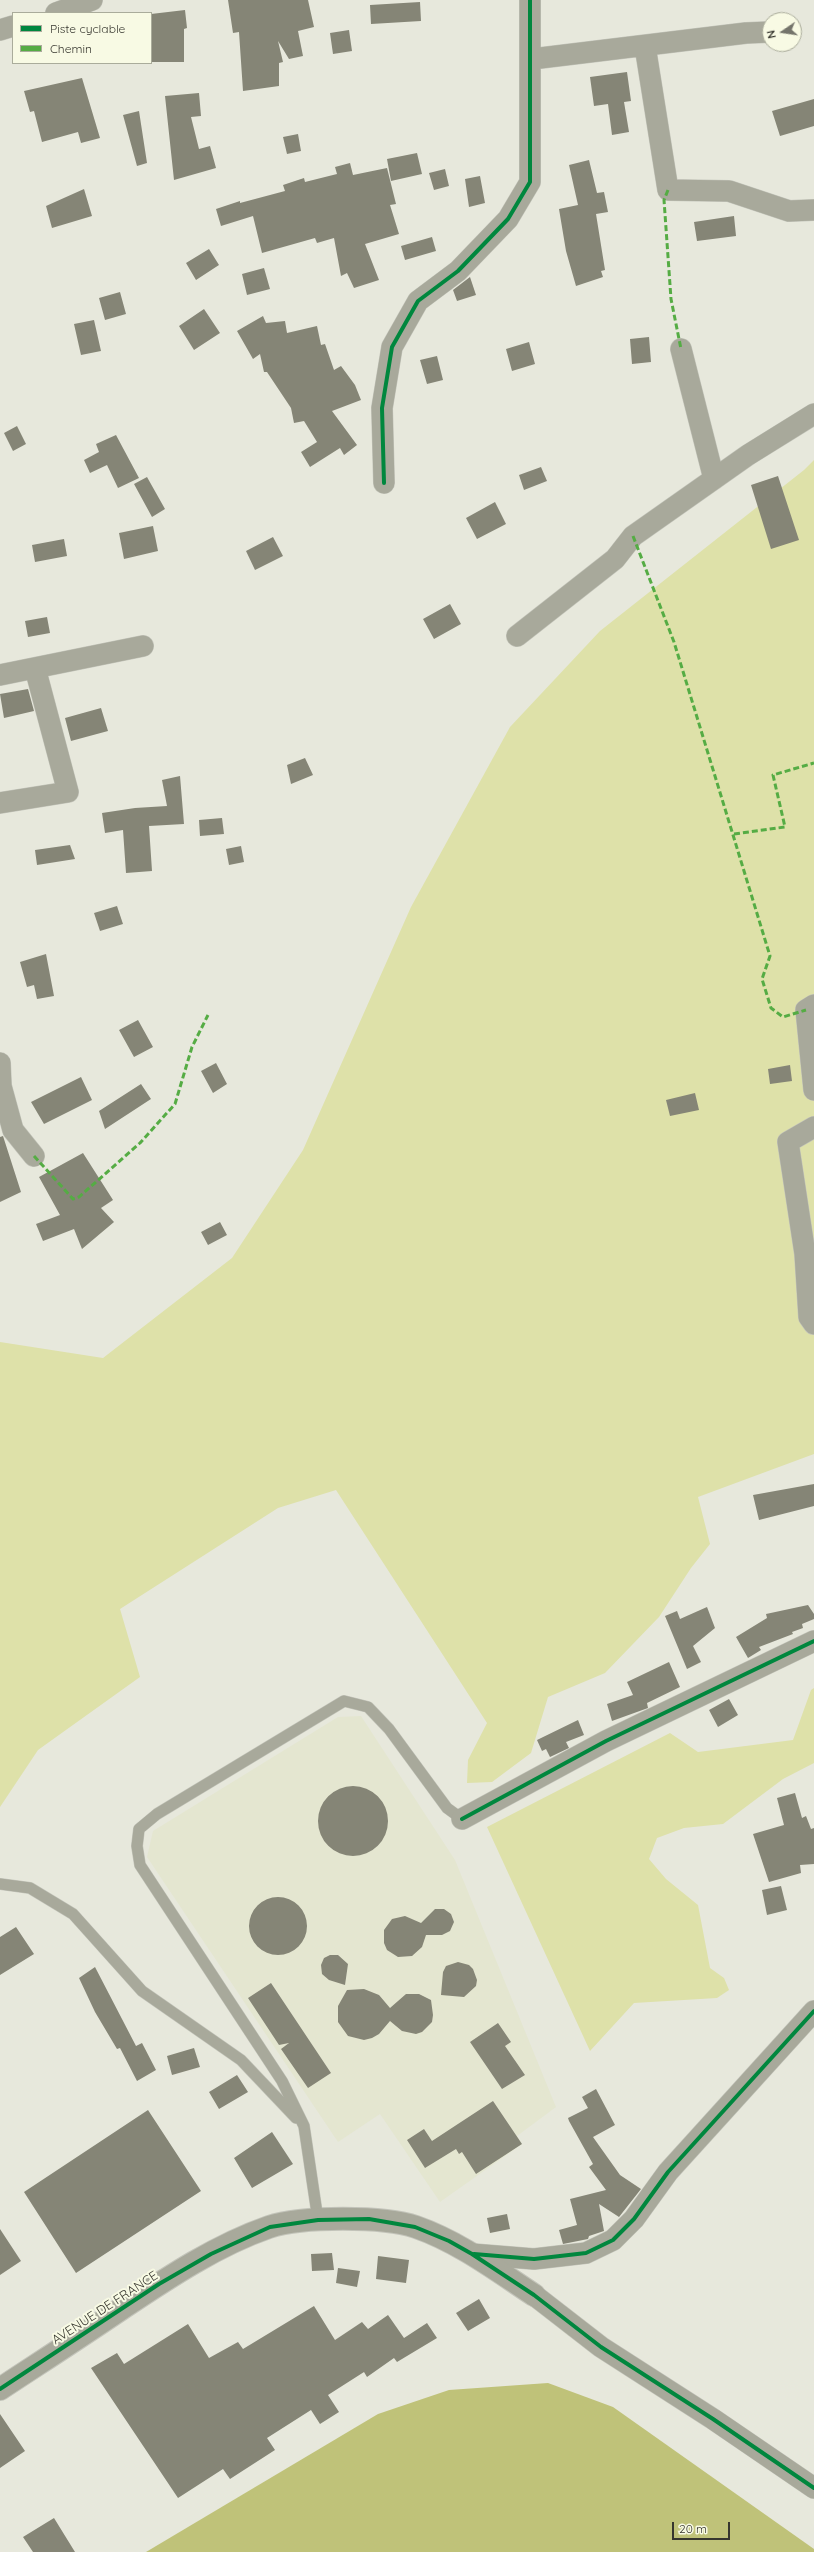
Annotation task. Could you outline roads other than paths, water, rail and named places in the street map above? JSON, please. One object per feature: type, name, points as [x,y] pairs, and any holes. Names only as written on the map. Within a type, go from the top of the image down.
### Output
[{"type":"street","points":[[59,12],[92,0]]},
{"type":"street","points":[[384,483],[382,408],[392,347],[418,301],[458,271],[508,219],[530,182],[532,59],[530,0]]},
{"type":"street","points":[[0,30],[12,26]]},
{"type":"street","points":[[532,59],[762,33]]},
{"type":"street","points":[[645,46],[668,190],[729,191],[789,211],[814,210]]},
{"type":"street","points":[[681,349],[714,478]]},
{"type":"street","points":[[517,636],[615,558],[633,536],[664,516],[714,478],[814,414]]},
{"type":"street","points":[[0,675],[143,646]]},
{"type":"street","points":[[0,803],[68,792],[35,668]]},
{"type":"street","points":[[814,1005],[806,1010],[814,1090]]},
{"type":"street","points":[[0,1063],[1,1086],[13,1130],[34,1156]]},
{"type":"street","points":[[814,1127],[788,1142],[805,1254],[809,1317],[814,1324]]},
{"type":"street","points":[[462,1819],[606,1741],[814,1641]]},
{"type":"street","points":[[472,2254],[534,2259],[586,2253],[613,2240],[634,2219],[674,2166],[814,2011]]},
{"type":"street","name":"AVENUE DE FRANCE","points":[[0,2389],[159,2284],[211,2254],[270,2227],[318,2220],[369,2219],[415,2227],[449,2240],[534,2295]]},
{"type":"street","points":[[534,2295],[601,2347],[713,2418],[814,2488]]},
{"type":"lane","points":[[318,2220],[304,2126],[282,2081],[140,1865],[137,1846],[139,1829],[157,1814],[344,1701],[368,1707],[389,1729],[447,1808],[462,1819]]},
{"type":"lane","points":[[0,1884],[30,1888],[73,1914],[142,1991],[241,2060],[304,2126]]}]
